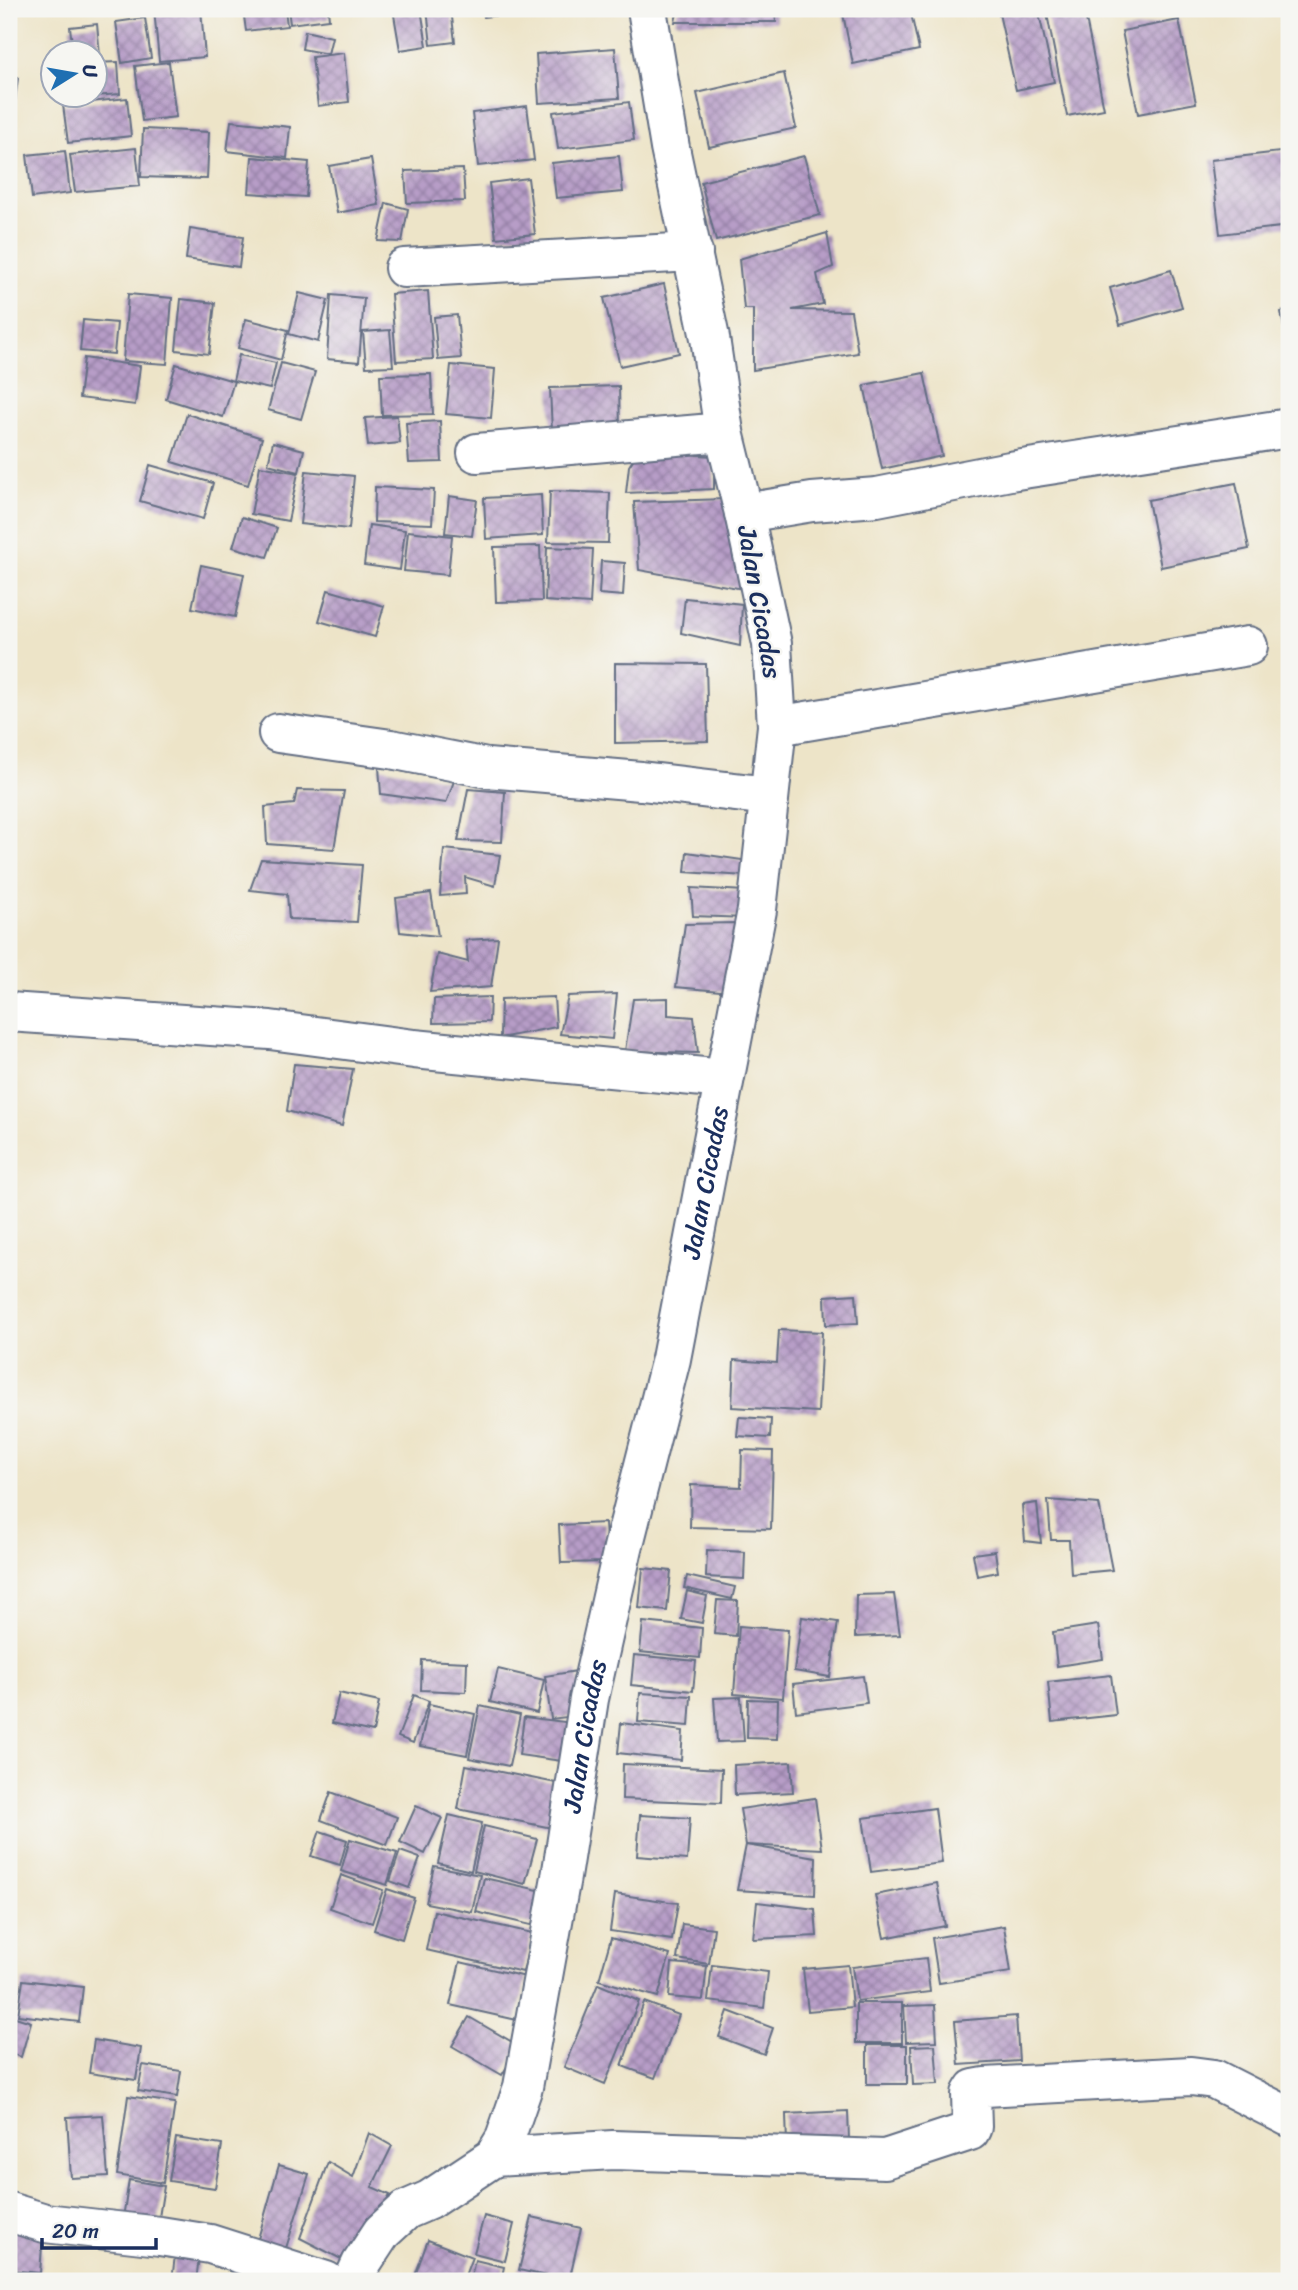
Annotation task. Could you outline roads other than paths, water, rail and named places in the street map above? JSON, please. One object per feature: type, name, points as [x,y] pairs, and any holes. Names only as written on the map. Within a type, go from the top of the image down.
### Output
[{"type":"street","name":"Jalan Cicadas","points":[[353,2281],[382,2232],[405,2210],[429,2200],[494,2157],[505,2139],[523,2087],[561,1877],[589,1699],[623,1548],[671,1359],[757,910],[777,726],[772,644],[724,432],[710,338],[670,148],[647,9]]},
{"type":"street","points":[[404,268],[693,251]]},
{"type":"street","points":[[744,513],[812,502],[877,497],[1010,471],[1289,428]]},
{"type":"street","points":[[477,453],[724,432]]},
{"type":"street","points":[[777,726],[1248,646]]},
{"type":"street","points":[[278,733],[391,749],[487,768],[641,781],[769,796]]},
{"type":"street","points":[[9,1012],[270,1030],[414,1049],[724,1079]]},
{"type":"street","points":[[494,2157],[612,2150],[885,2159],[970,2131],[971,2094],[974,2089],[1191,2076],[1214,2079],[1289,2117]]},
{"type":"street","points":[[9,2212],[45,2223],[160,2236],[209,2245],[326,2281]]}]
